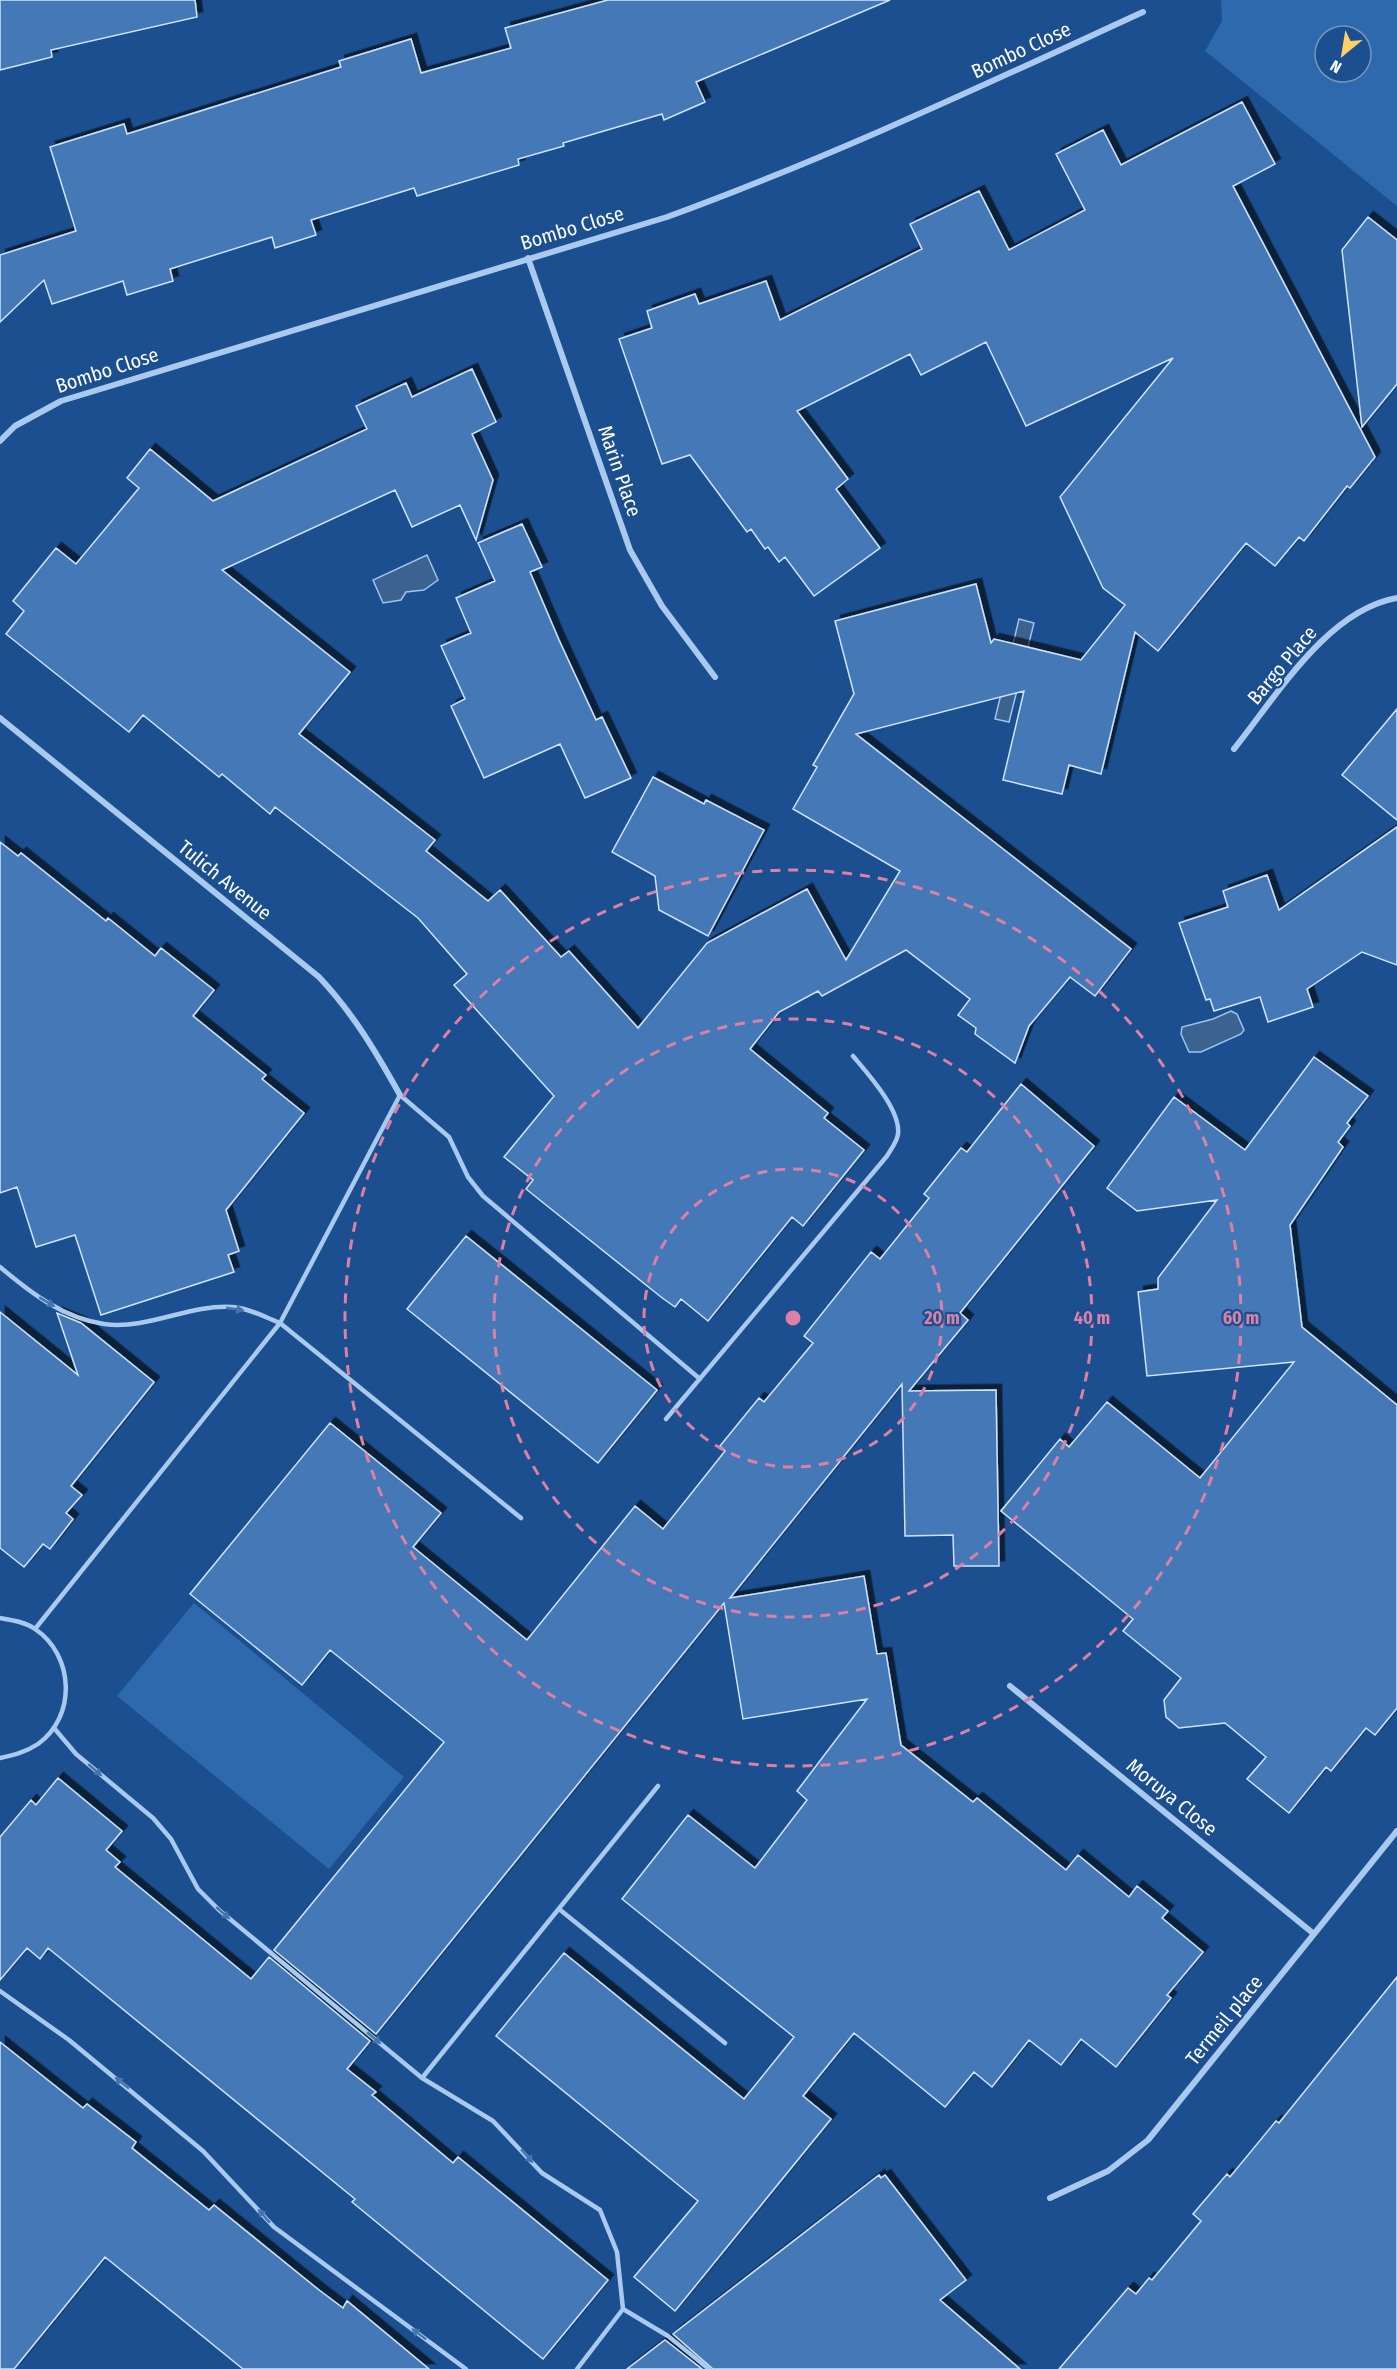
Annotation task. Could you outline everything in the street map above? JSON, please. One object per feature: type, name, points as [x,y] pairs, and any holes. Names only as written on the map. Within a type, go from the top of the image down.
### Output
[{"type":"street","name":"Bombo Close","points":[[0,441],[15,426],[61,401],[667,217],[740,190],[969,92],[1143,12]]},
{"type":"street","name":"Marin Place","points":[[528,258],[630,550],[662,606],[715,677]]},
{"type":"street","name":"Bargo Place","points":[[1234,749],[1318,644],[1337,626],[1381,601],[1397,598]]},
{"type":"street","name":"Tulich Avenue","points":[[0,718],[319,977],[359,1024],[400,1095]]},
{"type":"street","name":"Moruya Close","points":[[1010,1686],[1314,1934]]},
{"type":"street","name":"Termeil place","points":[[1050,2198],[1108,2171],[1148,2140],[1397,1831]]},
{"type":"lane","points":[[666,1419],[887,1156],[898,1137],[898,1122],[878,1088],[853,1056]]},
{"type":"lane","points":[[35,1629],[280,1323],[400,1095],[449,1137],[468,1177],[483,1196],[700,1378]]},
{"type":"lane","points":[[0,1267],[47,1304],[84,1320],[106,1324],[158,1321],[227,1307],[257,1314],[280,1323],[521,1518]]},
{"type":"lane","points":[[0,1618],[19,1622],[35,1629],[57,1652],[67,1683],[62,1713],[54,1728],[40,1743],[22,1754],[0,1758]]},
{"type":"lane","points":[[54,1728],[76,1754],[153,1818],[171,1839],[198,1889],[219,1910],[422,2078],[493,2121],[542,2172],[600,2210],[617,2252],[623,2309],[577,2369]]},
{"type":"lane","points":[[422,2078],[658,1786]]},
{"type":"lane","points":[[559,1909],[725,2043]]},
{"type":"lane","points":[[0,1991],[69,2040],[164,2116],[227,2174],[274,2227],[466,2369]]},
{"type":"lane","points":[[623,2309],[668,2336],[709,2369]]},
{"type":"shaded area","points":[[1221,0],[1397,0],[1397,206],[1205,51],[1222,21]]},
{"type":"shaded area","points":[[427,555],[438,580],[424,590],[406,592],[401,600],[383,603],[373,580]]},
{"type":"shaded area","points":[[1019,619],[1034,623],[1009,722],[995,719]]},
{"type":"shaded area","points":[[1231,1011],[1237,1014],[1244,1030],[1241,1034],[1201,1052],[1189,1052],[1181,1034],[1182,1027],[1213,1019]]},
{"type":"shaded area","points":[[194,1603],[404,1777],[329,1869],[117,1696]]},
{"type":"building","points":[[0,0],[195,0],[197,17],[51,50],[52,57],[0,70]]},
{"type":"building","points":[[608,0],[890,0],[696,82],[705,102],[664,120],[662,114],[563,143],[564,146],[518,159],[519,165],[417,196],[414,188],[311,220],[316,235],[275,248],[272,237],[170,269],[173,281],[127,295],[123,281],[52,304],[44,280],[0,322],[0,255],[76,231],[50,147],[124,124],[127,134],[341,67],[339,61],[411,39],[421,73],[511,48],[505,28]]},
{"type":"building","points":[[1242,102],[1275,164],[1233,186],[1375,457],[1350,488],[1347,486],[1304,541],[1299,537],[1275,566],[1246,543],[1158,651],[1135,632],[1101,774],[1069,765],[1062,794],[1003,780],[1024,691],[856,734],[1131,949],[1095,996],[1070,977],[1029,1026],[1015,1063],[975,1034],[976,1028],[958,1015],[970,999],[906,950],[822,996],[818,991],[779,1012],[750,1049],[828,1113],[824,1118],[864,1150],[803,1226],[792,1217],[708,1321],[681,1299],[675,1307],[661,1297],[526,1189],[533,1180],[504,1157],[554,1096],[454,985],[467,974],[418,918],[275,807],[270,814],[222,774],[219,777],[143,715],[129,732],[6,634],[24,611],[13,601],[56,548],[76,564],[139,488],[127,478],[150,449],[213,501],[367,429],[356,406],[406,383],[412,397],[472,369],[496,422],[472,434],[493,480],[476,540],[460,505],[412,527],[395,490],[222,570],[350,672],[299,734],[435,840],[426,851],[488,901],[500,890],[561,957],[569,951],[638,1028],[707,943],[807,889],[846,960],[900,871],[793,809],[817,767],[813,765],[854,694],[835,621],[976,584],[991,643],[994,639],[1081,660],[1125,605],[1103,588],[1060,497],[1173,358],[1026,426],[986,342],[921,375],[910,354],[797,411],[848,479],[836,489],[880,548],[814,596],[785,557],[779,562],[768,547],[765,549],[751,529],[747,532],[690,455],[662,464],[619,339],[652,328],[647,311],[695,294],[699,304],[766,281],[780,320],[922,249],[910,224],[979,191],[1009,250],[1085,210],[1056,154],[1103,130],[1121,165]]},
{"type":"building","points":[[1368,217],[1397,240],[1397,384],[1362,427],[1342,250]]},
{"type":"building","points":[[522,524],[542,567],[530,572],[559,640],[596,720],[602,717],[631,778],[585,798],[560,744],[484,778],[451,706],[465,699],[441,646],[471,633],[456,598],[495,581],[478,543]]},
{"type":"building","points":[[1397,709],[1397,820],[1342,775]]},
{"type":"building","points":[[653,777],[704,804],[706,800],[764,830],[708,936],[659,910],[655,876],[612,852]]},
{"type":"building","points":[[1397,827],[1397,965],[1362,952],[1307,989],[1313,1007],[1268,1022],[1260,997],[1214,1011],[1210,999],[1206,1000],[1179,923],[1228,907],[1223,891],[1267,875],[1279,910]]},
{"type":"building","points":[[0,842],[18,856],[21,853],[106,921],[108,918],[155,956],[161,948],[214,990],[193,1016],[266,1075],[262,1079],[304,1113],[226,1210],[239,1251],[228,1255],[234,1272],[101,1315],[75,1235],[36,1247],[17,1187],[0,1193]]},
{"type":"building","points":[[1314,1057],[1368,1096],[1347,1123],[1350,1126],[1338,1142],[1343,1147],[1290,1225],[1302,1327],[1397,1405],[1397,1708],[1375,1735],[1366,1728],[1331,1771],[1326,1767],[1289,1813],[1247,1779],[1266,1757],[1225,1723],[1179,1728],[1166,1717],[1164,1700],[1181,1678],[1123,1631],[1133,1619],[1001,1511],[1060,1439],[1069,1447],[1107,1402],[1200,1478],[1294,1362],[1147,1376],[1138,1292],[1158,1289],[1158,1278],[1217,1200],[1137,1211],[1107,1188],[1174,1097],[1245,1150]]},
{"type":"building","points":[[1021,1084],[1094,1146],[960,1313],[968,1320],[909,1391],[996,1390],[999,1566],[954,1566],[953,1535],[905,1536],[902,1384],[730,1598],[864,1576],[877,1654],[886,1653],[901,1745],[973,1802],[977,1798],[1066,1870],[1078,1855],[1129,1897],[1137,1886],[1168,1911],[1162,1918],[1203,1952],[1167,1995],[1171,1998],[1116,2067],[1081,2039],[1061,2065],[1029,2040],[992,2087],[974,2072],[945,2107],[854,2033],[803,2096],[831,2119],[675,2311],[634,2277],[698,2201],[496,2036],[564,1953],[744,2099],[794,2037],[622,1899],[688,1815],[755,1868],[807,1800],[797,1791],[867,1699],[743,1719],[724,1603],[376,2034],[274,1950],[444,1742],[330,1650],[302,1685],[190,1594],[330,1423],[441,1513],[413,1547],[527,1640],[635,1506],[663,1529],[725,1451],[720,1446],[759,1398],[764,1402],[813,1343],[804,1336],[871,1252],[880,1259],[929,1198],[924,1194],[961,1148],[967,1152]]},
{"type":"building","points":[[466,1236],[657,1390],[598,1463],[407,1309]]},
{"type":"building","points":[[0,1312],[78,1375],[57,1313],[81,1323],[154,1382],[71,1486],[82,1495],[66,1513],[73,1519],[50,1549],[43,1544],[24,1567],[0,1548]]},
{"type":"building","points":[[58,1778],[122,1831],[106,1850],[120,1862],[115,1867],[251,1979],[269,1957],[370,2041],[347,2069],[376,2092],[372,2095],[453,2163],[458,2157],[608,2280],[543,2359],[352,2202],[355,2199],[48,1948],[40,1959],[27,1948],[0,1980],[0,1837],[31,1800],[36,1805]]},
{"type":"building","points":[[1397,1977],[1397,2369],[1059,2369],[1128,2288],[1136,2294],[1149,2278],[1152,2280],[1201,2221],[1193,2214],[1227,2174],[1230,2177],[1276,2121],[1279,2123]]},
{"type":"building","points":[[0,2042],[83,2108],[87,2104],[136,2142],[132,2148],[209,2210],[214,2205],[343,2308],[347,2301],[429,2369],[243,2369],[105,2257],[14,2369],[0,2369]]},
{"type":"building","points":[[879,2175],[881,2178],[885,2175],[966,2280],[940,2300],[1020,2369],[713,2369],[673,2334]]},
{"type":"building","points":[[665,2340],[702,2369],[627,2369]]}]
